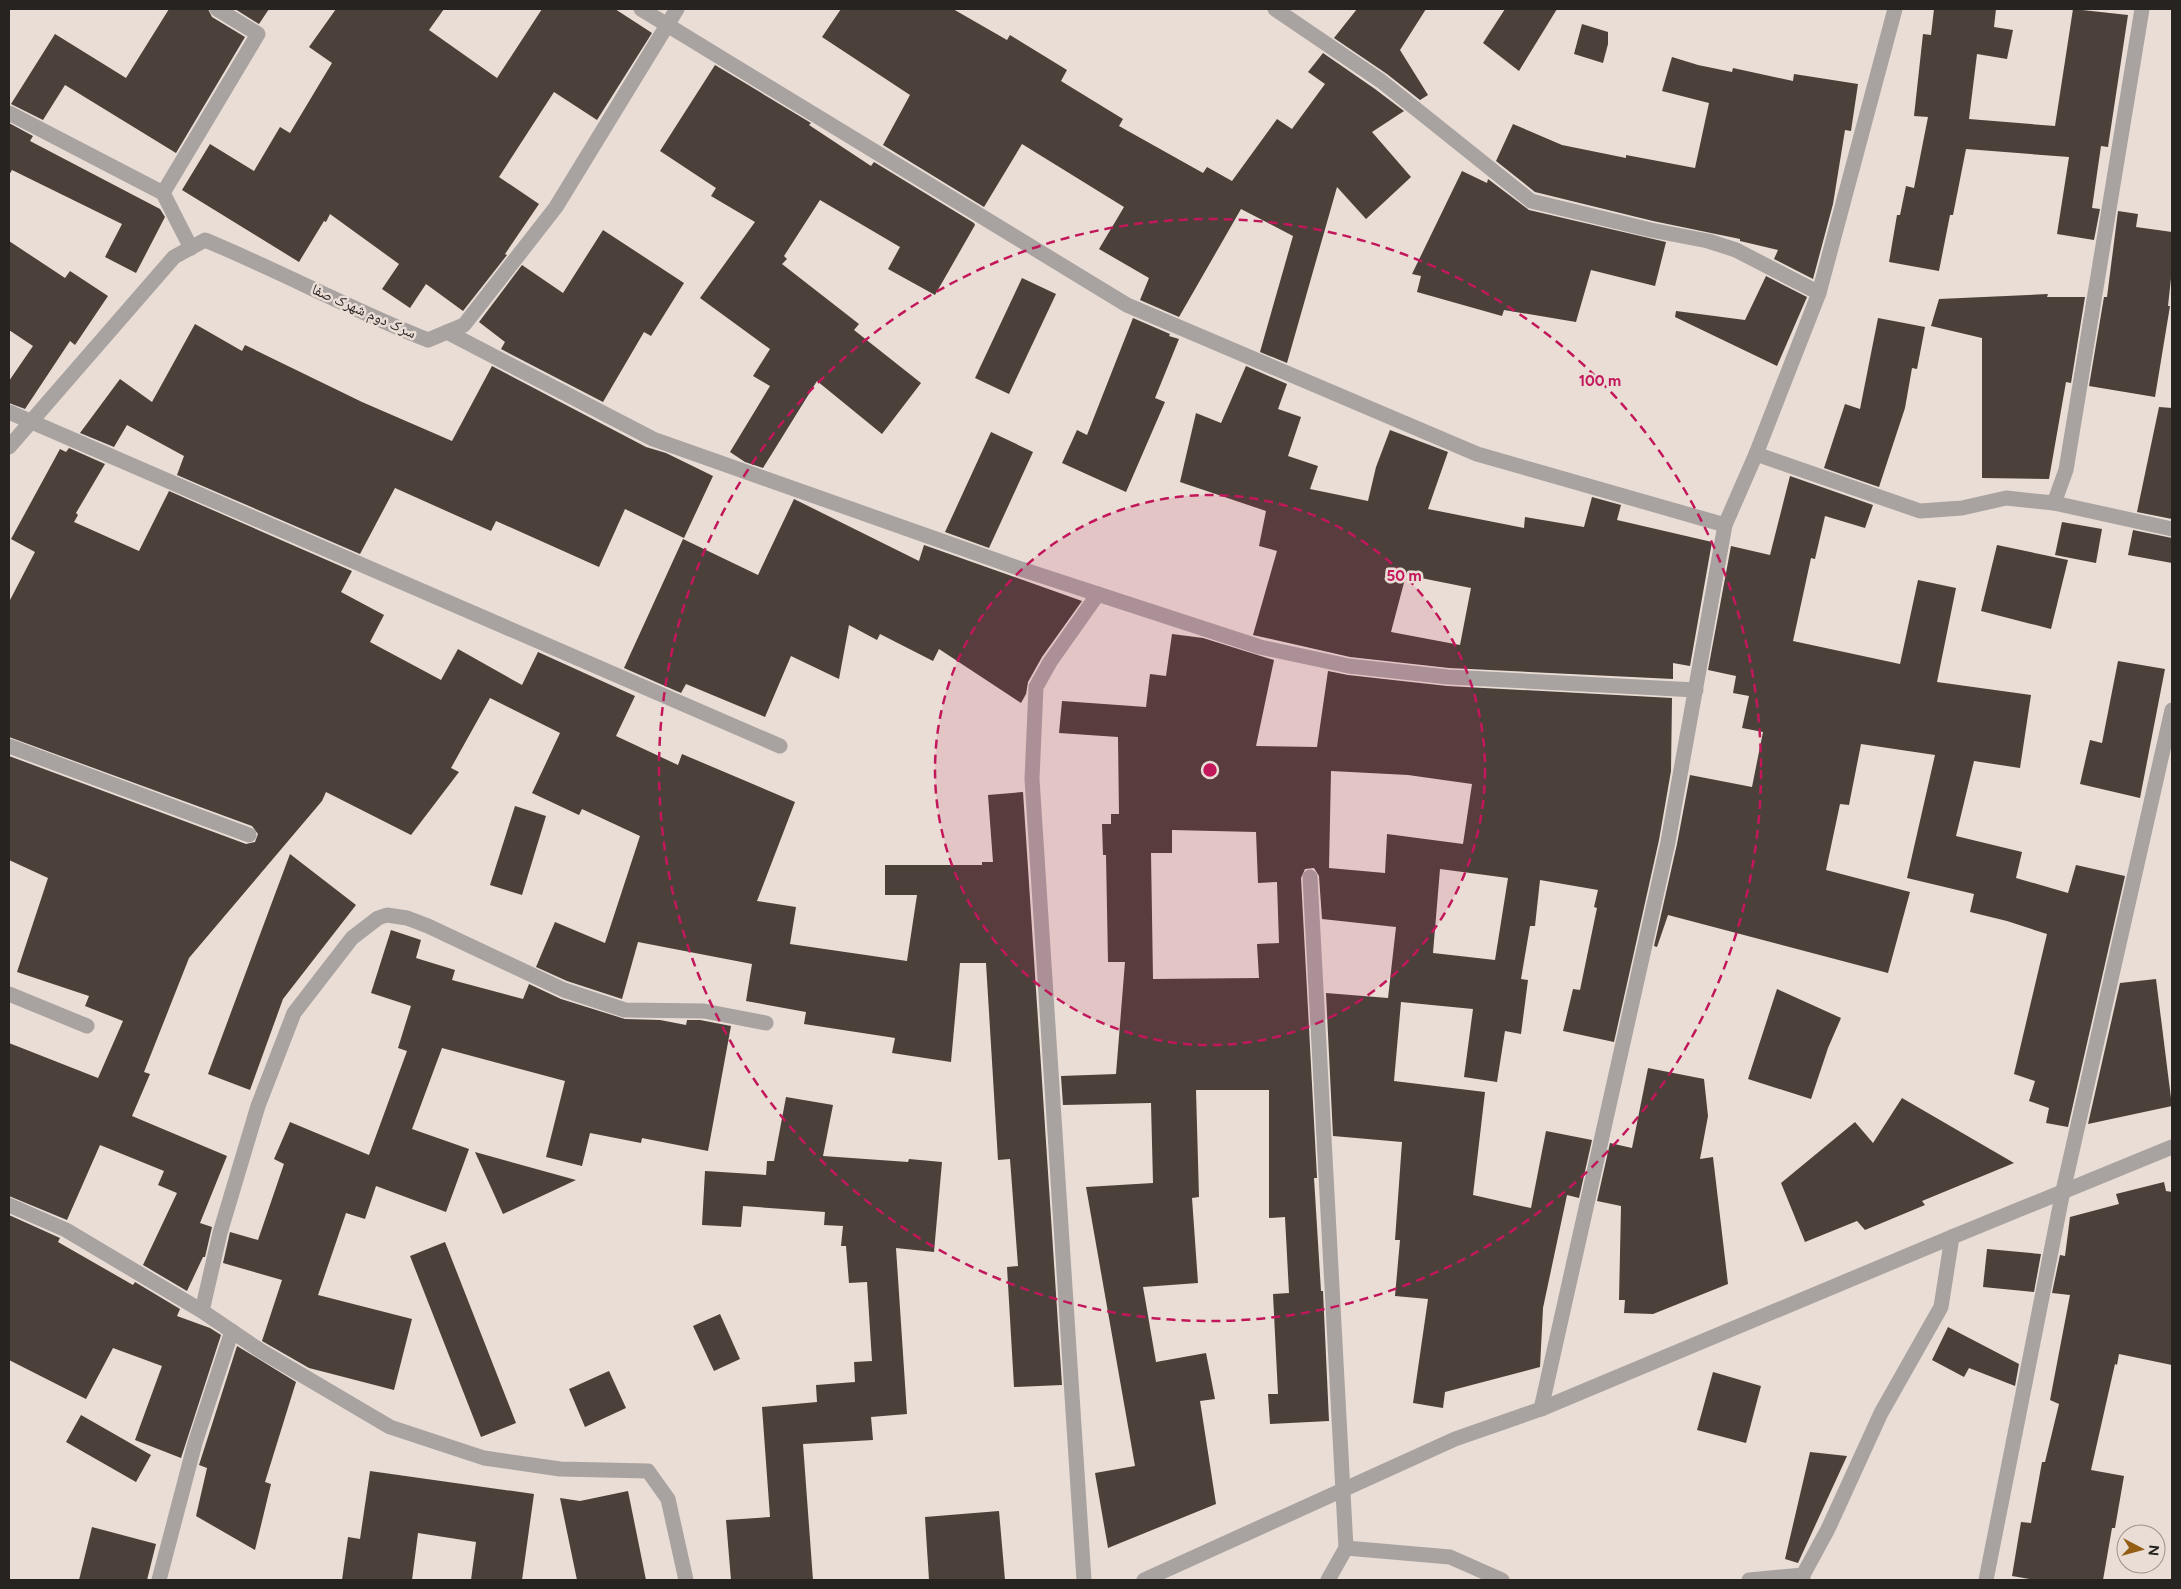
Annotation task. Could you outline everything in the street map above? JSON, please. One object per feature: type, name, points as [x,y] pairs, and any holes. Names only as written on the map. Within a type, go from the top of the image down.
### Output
[{"type":"street","points":[[163,193],[258,34],[217,9]]},
{"type":"street","points":[[641,9],[1128,305],[1477,454],[1725,526]]},
{"type":"street","name":"سرک دوم شهرک صفا","points":[[9,446],[174,257],[205,240],[262,263],[385,323],[428,340],[464,325],[556,207],[677,9]]},
{"type":"street","points":[[1275,9],[1381,81],[1531,201],[1642,228],[1708,241],[1736,250],[1818,293]]},
{"type":"street","points":[[1541,1409],[1668,842],[1725,526],[1756,454],[1818,293],[1895,9]]},
{"type":"street","points":[[2054,503],[2066,470],[2142,9]]},
{"type":"street","points":[[9,113],[163,193],[191,248]]},
{"type":"street","points":[[447,332],[653,439],[1098,594],[1260,647],[1349,666],[1448,677],[1696,690]]},
{"type":"street","points":[[9,412],[780,746]]},
{"type":"street","points":[[1756,454],[1920,511],[1962,508],[2006,498],[2054,503],[2172,529]]},
{"type":"street","points":[[1084,1580],[1032,779],[1036,687],[1050,662],[1098,594]]},
{"type":"street","points":[[1986,1580],[2063,1192],[2172,710]]},
{"type":"street","points":[[9,746],[249,835]]},
{"type":"street","points":[[1310,877],[1346,1548],[1328,1580]]},
{"type":"street","points":[[202,1311],[220,1233],[258,1106],[294,1013],[352,938],[378,918],[387,915],[421,923],[564,990],[625,1010],[704,1011],[766,1023]]},
{"type":"street","points":[[9,994],[87,1026]]},
{"type":"street","points":[[1144,1580],[1456,1439],[1541,1409],[2172,1147]]},
{"type":"street","points":[[9,1205],[66,1230],[202,1311],[261,1351],[390,1428],[484,1458],[560,1469],[648,1471],[668,1500],[686,1580]]},
{"type":"street","points":[[1749,1580],[1803,1578],[1882,1413],[1940,1307],[1952,1237]]},
{"type":"street","points":[[159,1580],[195,1442],[232,1331]]},
{"type":"street","points":[[1346,1548],[1450,1557],[1502,1580]]},
{"type":"building","points":[[169,9],[208,9],[212,17],[245,37],[176,153],[65,85],[43,120],[11,104],[55,34],[126,78]]},
{"type":"building","points":[[235,9],[269,9],[259,24]]},
{"type":"building","points":[[336,9],[444,9],[429,30],[497,78],[542,9],[615,9],[652,33],[597,120],[554,92],[499,177],[539,204],[505,254],[507,255],[463,311],[426,284],[410,308],[382,289],[399,264],[330,214],[299,262],[182,190],[210,144],[254,171],[280,127],[290,133],[332,63],[309,47]]},
{"type":"building","points":[[841,9],[953,9],[1007,40],[1010,35],[1067,70],[1061,81],[1123,119],[1119,126],[1203,173],[1207,167],[1232,181],[1277,119],[1292,129],[1325,84],[1308,72],[1323,53],[1404,111],[1372,132],[1411,177],[1366,219],[1337,187],[1287,363],[1260,352],[1293,236],[1241,209],[1179,317],[1140,300],[1149,278],[1099,249],[1124,207],[1022,144],[984,207],[883,145],[910,95],[822,37]]},
{"type":"building","points":[[1357,9],[1426,9],[1400,50],[1428,95],[1420,100],[1387,74],[1334,38]]},
{"type":"building","points":[[1505,9],[1557,9],[1519,71],[1483,43]]},
{"type":"building","points":[[1934,9],[1996,9],[1994,27],[2013,30],[2007,59],[1977,54],[1969,119],[2055,126],[2073,9],[2128,15],[2108,147],[2101,146],[2092,208],[2100,209],[2094,240],[2057,234],[2069,157],[1966,149],[1953,215],[1950,215],[1939,271],[1889,262],[1897,215],[1900,215],[1906,186],[1914,188],[1928,117],[1914,116],[1923,34],[1931,35]]},
{"type":"building","points":[[1582,24],[1608,32],[1608,44],[1603,63],[1574,54]]},
{"type":"building","points":[[1672,57],[1732,72],[1733,68],[1793,81],[1794,74],[1858,84],[1851,131],[1845,130],[1833,204],[1813,279],[1774,259],[1778,250],[1740,241],[1740,239],[1653,221],[1535,192],[1496,161],[1513,124],[1562,145],[1626,158],[1626,155],[1695,168],[1709,103],[1662,91]]},
{"type":"building","points":[[715,65],[811,123],[809,125],[871,166],[874,162],[975,225],[935,295],[888,269],[900,247],[820,200],[784,256],[787,259],[782,264],[859,324],[854,330],[921,383],[882,434],[817,381],[763,468],[745,462],[730,452],[770,386],[753,376],[770,349],[700,298],[755,222],[711,196],[716,188],[660,151]]},
{"type":"building","points":[[9,123],[33,136],[30,141],[160,209],[165,217],[136,273],[105,257],[122,224],[12,170],[9,175]]},
{"type":"building","points":[[1462,171],[1487,183],[1488,179],[1529,210],[1666,242],[1655,286],[1591,270],[1576,322],[1504,310],[1502,316],[1417,292],[1421,276],[1412,274]]},
{"type":"building","points":[[2118,211],[2138,214],[2136,227],[2172,232],[2172,269],[2168,306],[2170,306],[2155,397],[2089,386],[2104,297],[2107,297]]},
{"type":"building","points":[[603,230],[684,283],[651,336],[644,332],[603,402],[501,349],[505,342],[479,322],[522,265],[563,293]]},
{"type":"building","points":[[9,241],[65,278],[70,271],[108,296],[75,345],[70,341],[25,409],[9,403],[9,381],[33,346],[9,330]]},
{"type":"building","points":[[1766,276],[1807,297],[1777,366],[1675,317],[1676,311],[1745,320]]},
{"type":"building","points":[[1022,278],[1056,294],[1009,394],[975,378]]},
{"type":"building","points":[[2048,294],[2047,297],[2085,297],[2071,383],[2066,382],[2049,479],[1982,478],[1982,338],[1931,326],[1939,299]]},
{"type":"building","points":[[1133,318],[1179,339],[1155,398],[1165,402],[1126,492],[1062,463],[1077,430],[1087,435]]},
{"type":"building","points":[[1878,318],[1925,327],[1917,369],[1912,368],[1905,408],[1879,487],[1824,468],[1845,404],[1860,409]]},
{"type":"building","points":[[195,324],[242,351],[245,345],[362,402],[452,441],[492,366],[646,447],[666,453],[713,476],[684,538],[625,509],[599,567],[496,521],[491,531],[395,488],[360,554],[177,475],[184,456],[127,425],[114,447],[80,433],[120,379],[152,402]]},
{"type":"building","points":[[1246,366],[1287,384],[1278,409],[1301,417],[1288,456],[1318,466],[1310,489],[1368,501],[1376,467],[1390,430],[1448,452],[1428,509],[1524,528],[1525,517],[1584,527],[1592,497],[1621,505],[1617,520],[1712,542],[1690,666],[1673,663],[1673,679],[1449,668],[1350,657],[1253,635],[1277,551],[1259,546],[1266,511],[1180,482],[1196,413],[1221,423]],"holes":[[[1406,575],[1471,588],[1460,645],[1391,632]]]},
{"type":"building","points":[[2159,407],[2172,408],[2172,519],[2137,512]]},
{"type":"building","points":[[991,432],[1033,452],[989,548],[945,532]]},
{"type":"building","points":[[69,448],[105,464],[76,513],[78,515],[74,522],[139,551],[169,491],[352,571],[341,592],[384,615],[370,642],[441,680],[458,649],[522,685],[538,652],[635,696],[616,736],[678,765],[682,754],[795,802],[757,901],[796,907],[790,944],[907,961],[917,895],[885,895],[885,865],[982,865],[982,862],[993,862],[988,795],[1023,792],[1062,1385],[1014,1387],[1007,1267],[1018,1266],[1010,1159],[998,1160],[986,963],[960,963],[951,1062],[892,1053],[895,1038],[804,1024],[806,1012],[746,1001],[752,964],[638,942],[622,999],[567,981],[536,967],[555,922],[605,943],[640,836],[582,809],[579,815],[532,793],[560,733],[490,698],[451,768],[459,772],[411,835],[326,792],[322,801],[189,958],[144,1072],[150,1074],[132,1116],[227,1156],[200,1223],[212,1227],[205,1257],[203,1257],[187,1291],[143,1265],[177,1193],[158,1185],[164,1171],[100,1145],[67,1220],[9,1196],[9,1043],[98,1078],[123,1021],[85,1006],[89,996],[17,972],[48,878],[9,860],[9,756],[246,844],[255,842],[258,834],[252,826],[9,737],[9,602],[35,552],[11,539],[60,449],[66,452]]},
{"type":"building","points":[[1790,476],[1873,505],[1865,528],[1825,516],[1815,559],[1811,558],[1793,641],[1900,664],[1918,580],[1956,588],[1937,682],[2031,695],[2020,768],[1974,761],[1956,836],[2022,852],[2016,878],[2068,893],[2076,865],[2125,876],[2068,1127],[2046,1123],[2049,1108],[2029,1101],[2035,1081],[2014,1074],[2047,934],[2007,921],[1970,912],[1974,894],[1907,878],[1935,755],[1861,744],[1849,805],[1840,804],[1826,870],[1910,892],[1888,973],[1668,915],[1657,947],[1654,946],[1690,775],[1752,787],[1763,732],[1742,728],[1749,696],[1733,693],[1736,676],[1708,670],[1731,546],[1770,555]]},
{"type":"building","points":[[794,499],[919,561],[924,545],[1082,601],[1042,657],[1028,682],[1026,694],[1021,703],[939,649],[933,661],[880,634],[877,640],[849,625],[839,679],[791,656],[765,717],[686,684],[681,693],[624,668],[683,539],[758,575]]},
{"type":"building","points":[[2062,522],[2102,529],[2096,563],[2055,555]]},
{"type":"building","points":[[2133,530],[2172,538],[2172,563],[2128,555]]},
{"type":"building","points":[[1997,545],[2068,560],[2051,629],[1981,611]]},
{"type":"building","points":[[1172,634],[1203,638],[1274,660],[1256,746],[1317,747],[1328,671],[1447,686],[1672,698],[1671,771],[1659,840],[1614,1042],[1563,1031],[1573,989],[1580,990],[1597,908],[1594,907],[1598,890],[1540,880],[1535,926],[1530,926],[1521,979],[1528,980],[1521,1034],[1505,1031],[1497,1082],[1464,1077],[1473,1009],[1401,1002],[1394,1081],[1485,1092],[1473,1195],[1531,1208],[1546,1131],[1592,1140],[1579,1198],[1567,1195],[1543,1308],[1540,1367],[1445,1392],[1443,1408],[1413,1403],[1428,1299],[1395,1296],[1400,1240],[1395,1240],[1402,1142],[1333,1136],[1326,993],[1388,998],[1396,927],[1322,919],[1319,876],[1314,868],[1305,869],[1301,878],[1317,1178],[1314,1178],[1321,1291],[1323,1291],[1329,1421],[1270,1424],[1268,1394],[1278,1394],[1273,1294],[1289,1293],[1285,1217],[1269,1218],[1269,1090],[1196,1090],[1199,1197],[1192,1198],[1198,1283],[1143,1287],[1156,1362],[1206,1353],[1215,1399],[1200,1401],[1216,1504],[1108,1548],[1095,1473],[1135,1466],[1086,1187],[1153,1183],[1151,1103],[1063,1105],[1061,1076],[1116,1074],[1125,962],[1108,962],[1106,855],[1103,855],[1102,824],[1111,824],[1111,814],[1119,814],[1118,737],[1059,733],[1062,701],[1146,707],[1150,674],[1166,676]],"holes":[[[1331,771],[1408,775],[1472,784],[1463,844],[1387,834],[1385,873],[1329,868]],[[1172,830],[1256,832],[1258,883],[1277,882],[1279,943],[1257,944],[1259,978],[1153,979],[1151,853],[1172,853]],[[1440,869],[1508,878],[1495,960],[1433,953]]]},
{"type":"building","points":[[2118,661],[2165,669],[2140,798],[2080,784],[2090,740],[2102,743]]},
{"type":"building","points":[[515,806],[546,816],[522,895],[490,885]]},
{"type":"building","points":[[290,854],[356,905],[283,999],[250,1090],[208,1074]]},
{"type":"building","points":[[391,930],[421,940],[416,958],[455,970],[452,980],[523,999],[529,984],[561,999],[625,1019],[660,1020],[686,1025],[687,1020],[700,1020],[731,1026],[708,1151],[642,1138],[641,1143],[590,1133],[582,1166],[546,1157],[565,1081],[442,1048],[412,1129],[469,1149],[446,1212],[376,1186],[365,1219],[346,1213],[318,1295],[412,1319],[394,1390],[309,1368],[262,1341],[282,1280],[223,1263],[230,1232],[258,1240],[284,1164],[274,1159],[290,1122],[369,1155],[407,1051],[398,1048],[411,1006],[371,993]]},
{"type":"building","points":[[2156,979],[2172,1106],[2088,1124],[2120,983]]},
{"type":"building","points":[[1777,989],[1841,1018],[1828,1048],[1811,1099],[1748,1079]]},
{"type":"building","points":[[1648,1068],[1704,1079],[1708,1116],[1700,1159],[1713,1157],[1728,1284],[1653,1314],[1624,1313],[1625,1300],[1619,1300],[1621,1206],[1597,1201],[1610,1143],[1632,1148]]},
{"type":"building","points":[[786,1097],[833,1105],[823,1156],[908,1162],[909,1159],[942,1162],[934,1252],[896,1248],[907,1414],[871,1417],[873,1440],[803,1444],[813,1580],[731,1580],[726,1520],[770,1517],[762,1407],[817,1402],[816,1385],[855,1382],[854,1362],[872,1361],[867,1282],[849,1283],[846,1246],[841,1246],[843,1226],[824,1225],[825,1212],[743,1206],[741,1227],[702,1225],[705,1171],[766,1175],[767,1161],[774,1161]]},
{"type":"building","points":[[1902,1098],[2014,1163],[1922,1201],[1925,1205],[1865,1230],[1857,1221],[1805,1242],[1781,1183],[1855,1122],[1873,1143]]},
{"type":"building","points":[[475,1152],[576,1180],[503,1214]]},
{"type":"building","points":[[2164,1182],[2166,1191],[2172,1192],[2172,1365],[2119,1354],[2117,1365],[2115,1364],[2091,1470],[2124,1476],[2103,1580],[2036,1580],[2012,1576],[2021,1522],[2031,1523],[2042,1462],[2045,1462],[2059,1404],[2050,1400],[2070,1295],[2052,1293],[2060,1255],[2065,1256],[2070,1217],[2119,1204],[2116,1194]]},
{"type":"building","points":[[9,1215],[60,1238],[58,1242],[133,1285],[135,1282],[180,1309],[177,1316],[210,1328],[221,1335],[181,1458],[135,1440],[162,1366],[113,1348],[86,1399],[9,1360]]},
{"type":"building","points":[[445,1242],[516,1423],[481,1437],[410,1256]]},
{"type":"building","points":[[1987,1249],[2041,1254],[2034,1292],[1983,1287]]},
{"type":"building","points":[[720,1314],[740,1359],[714,1371],[693,1326]]},
{"type":"building","points":[[1948,1327],[2019,1364],[2015,1386],[1969,1368],[1964,1377],[1932,1360]]},
{"type":"building","points":[[237,1346],[296,1382],[265,1482],[271,1484],[255,1550],[196,1516],[207,1468],[199,1465]]},
{"type":"building","points":[[609,1371],[626,1408],[585,1427],[569,1389]]},
{"type":"building","points":[[1713,1372],[1761,1386],[1746,1443],[1697,1430]]},
{"type":"building","points":[[81,1415],[151,1455],[136,1482],[66,1442]]},
{"type":"building","points":[[1810,1452],[1847,1456],[1798,1563],[1785,1559]]},
{"type":"building","points":[[370,1471],[534,1494],[522,1580],[471,1580],[476,1542],[418,1533],[412,1580],[342,1580],[348,1537],[360,1539]]},
{"type":"building","points":[[628,1491],[646,1580],[577,1580],[560,1498],[580,1501]]},
{"type":"building","points":[[999,1511],[1005,1580],[929,1580],[925,1517]]},
{"type":"building","points":[[92,1527],[156,1544],[147,1580],[79,1580]]}]
